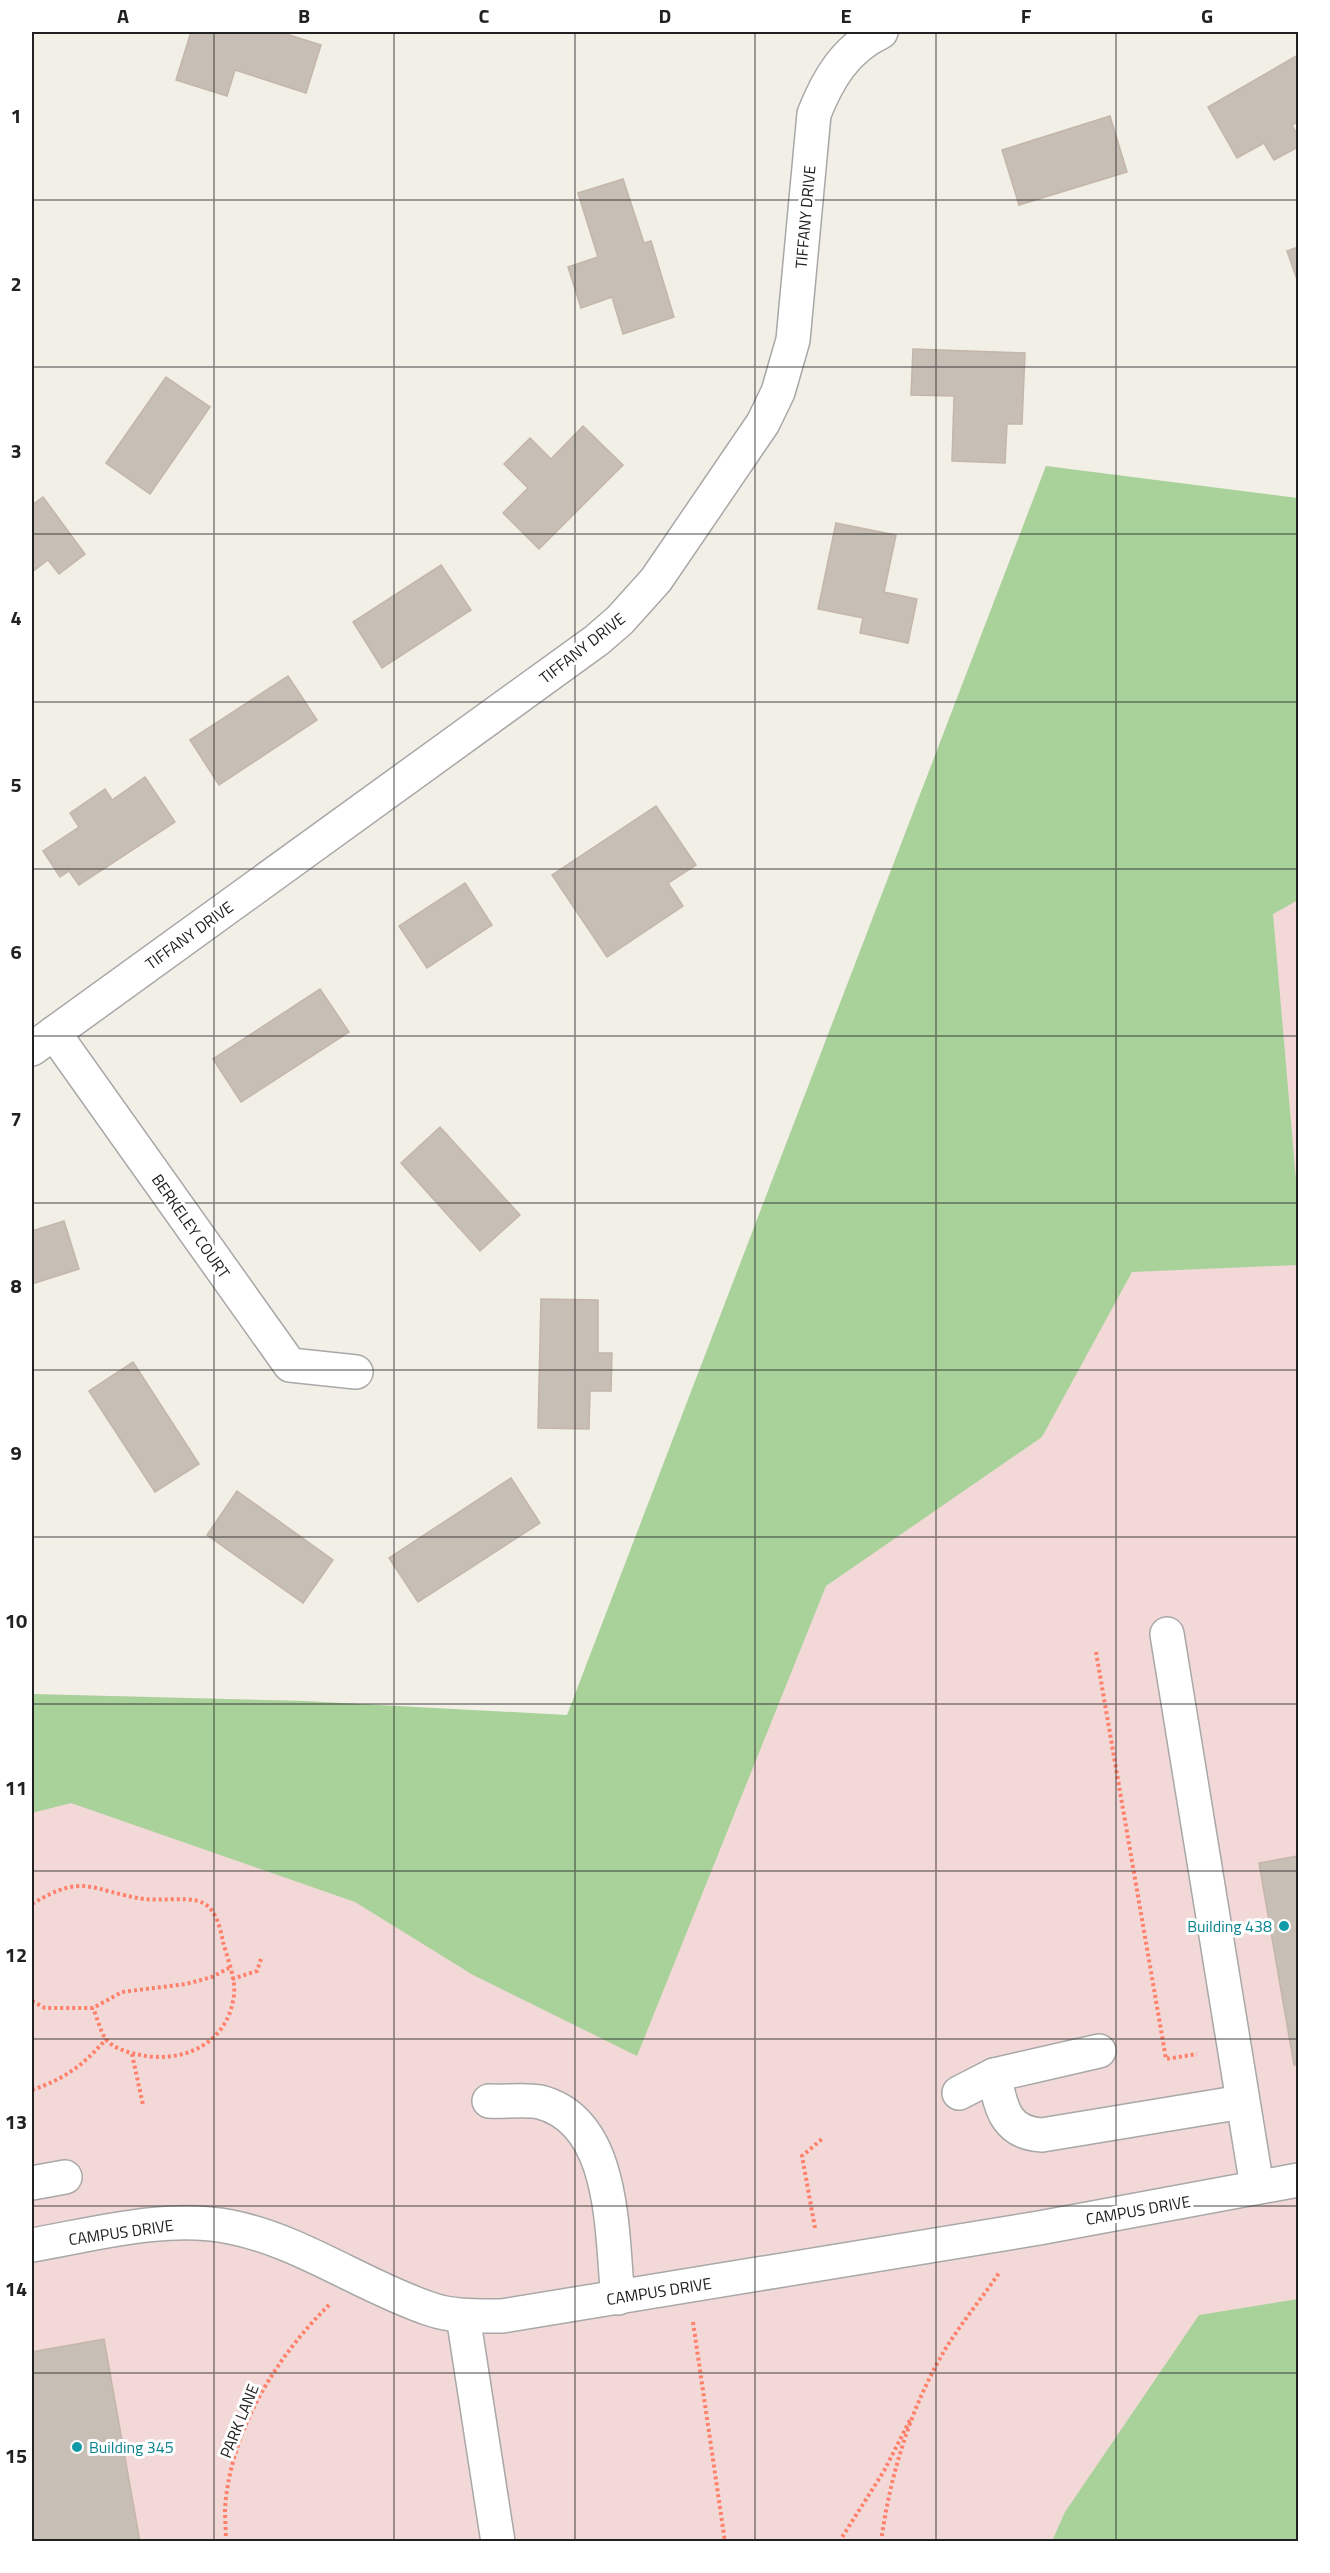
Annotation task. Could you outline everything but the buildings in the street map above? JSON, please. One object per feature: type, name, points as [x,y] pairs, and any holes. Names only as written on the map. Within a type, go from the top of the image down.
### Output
[{"type":"street","name":"TIFFANY DRIVE","points":[[43,1041],[597,640],[620,620],[656,580],[763,423],[778,392],[793,340],[814,114],[826,84],[841,62],[868,38],[881,32]]},
{"type":"street","name":"BERKELEY COURT","points":[[43,1041],[290,1365],[356,1372]]},
{"type":"street","points":[[1167,1634],[1257,2187]]},
{"type":"street","points":[[959,2093],[994,2075],[1099,2051]]},
{"type":"street","points":[[994,2075],[1001,2108],[1012,2125],[1027,2134],[1042,2135],[1242,2102]]},
{"type":"street","points":[[489,2101],[539,2102],[571,2118],[592,2142],[604,2172],[618,2298]]},
{"type":"street","points":[[32,2183],[65,2177]]},
{"type":"street","name":"CAMPUS DRIVE","points":[[32,2245],[138,2226],[189,2223],[230,2227],[272,2238],[430,2309],[463,2316],[502,2316],[1039,2228],[1299,2180]]},
{"type":"street","points":[[463,2316],[498,2541]]},
{"type":"path","points":[[1096,1652],[1166,2059],[1199,2053]]},
{"type":"path","points":[[32,1904],[49,1893],[72,1885],[98,1887],[144,1899],[198,1901],[210,1907],[219,1923],[235,1992],[231,2011],[215,2037],[186,2055],[156,2059],[132,2054],[124,2052],[106,2039],[93,2008]]},
{"type":"path","points":[[232,1979],[257,1971],[261,1959]]},
{"type":"path","points":[[32,2001],[45,2008],[93,2008],[122,1992],[186,1984],[212,1977],[229,1968]]},
{"type":"path","points":[[32,2090],[59,2081],[92,2055],[106,2039]]},
{"type":"path","points":[[132,2054],[143,2105]]},
{"type":"path","points":[[817,2234],[802,2156],[822,2139]]},
{"type":"path","points":[[839,2541],[884,2471],[946,2348],[1005,2265]]},
{"type":"path","name":"PARK LANE","points":[[225,2541],[225,2509],[234,2460],[260,2392],[304,2330],[336,2298]]},
{"type":"path","points":[[693,2322],[725,2541]]},
{"type":"path","points":[[881,2541],[887,2499],[917,2406]]},
{"type":"shaded area","points":[[1046,466],[1298,503],[1298,2541],[32,2542],[32,1694],[304,1701],[567,1716]]},
{"type":"green space","points":[[1046,466],[1298,498],[1298,900],[1273,914],[1298,1203],[1298,1265],[1132,1272],[1042,1437],[826,1586],[637,2056],[473,1975],[355,1902],[71,1803],[32,1813],[32,1694],[304,1701],[567,1715]]},
{"type":"green space","points":[[1298,2299],[1298,2541],[1052,2541],[1065,2512],[1199,2315]]},
{"type":"place","name":"Building 438","points":[[1284,1926]]},
{"type":"place","name":"Building 345","points":[[77,2447]]}]
